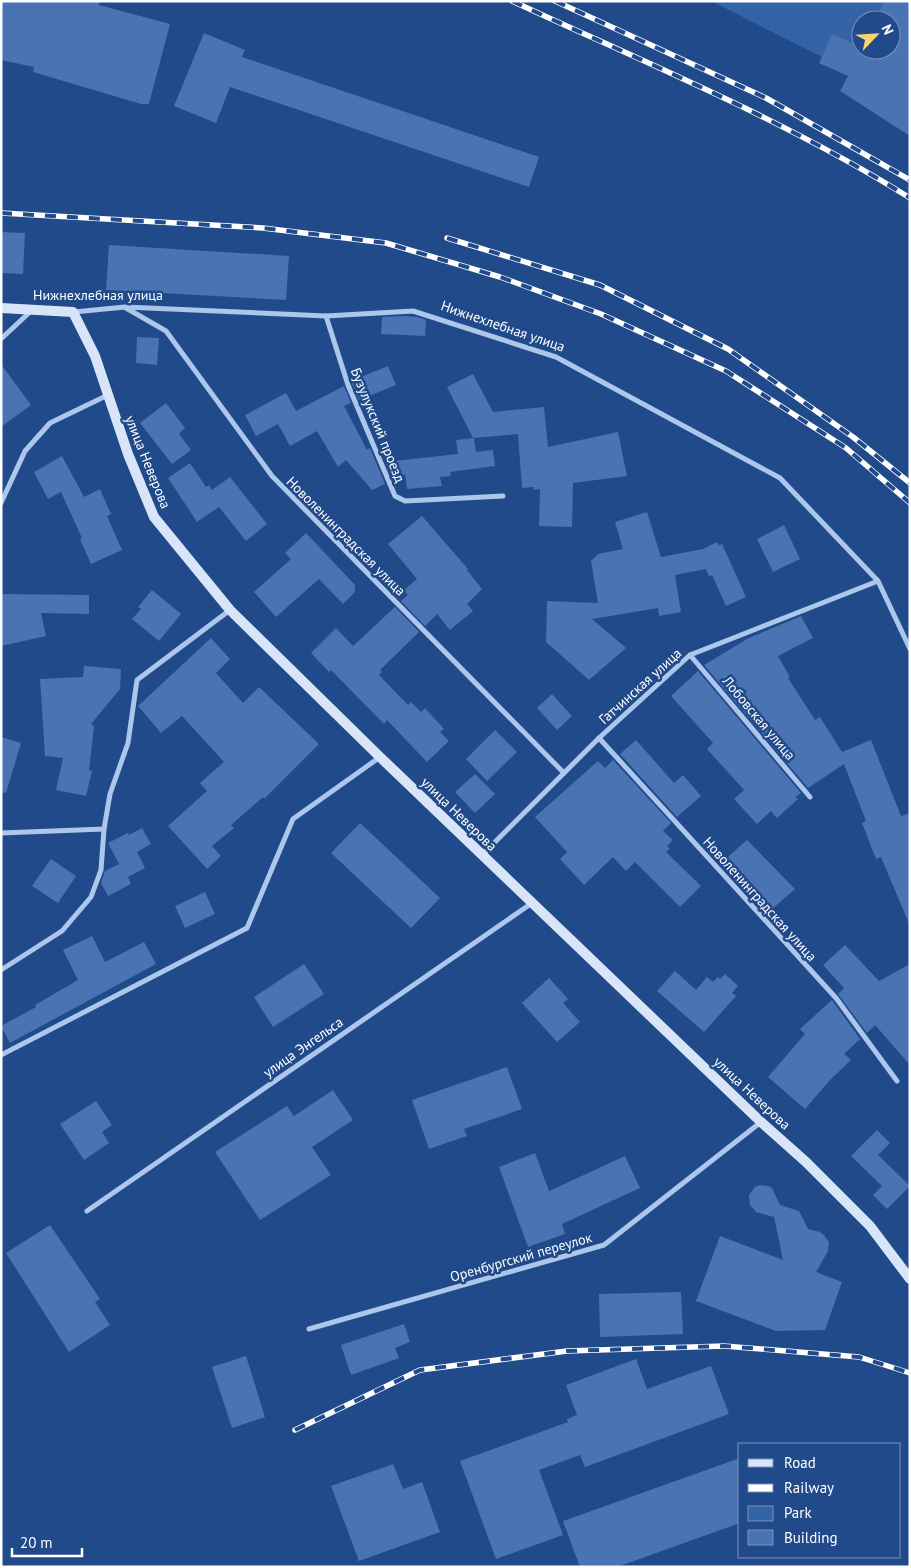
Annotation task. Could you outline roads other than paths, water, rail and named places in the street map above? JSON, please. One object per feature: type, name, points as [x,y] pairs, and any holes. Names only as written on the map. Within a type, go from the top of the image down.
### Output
[{"type":"street","name":"Нижнехлебная улица","points":[[1,308],[72,312],[125,307],[326,316],[414,311],[556,357],[780,478],[878,580],[910,649]]},
{"type":"street","name":"Новоленинградская улица","points":[[125,307],[166,331],[272,476],[564,773]]},
{"type":"street","points":[[1,339],[32,310]]},
{"type":"street","name":"улица Неверова","points":[[72,312],[95,356],[128,454],[154,517],[230,610],[380,758],[761,1122],[806,1162],[870,1226],[910,1279]]},
{"type":"street","name":"Бузулукский проезд","points":[[326,316],[348,385],[395,496],[405,502],[503,496]]},
{"type":"street","points":[[1,503],[25,451],[50,423],[108,394]]},
{"type":"street","name":"Гатчинская улица","points":[[482,855],[599,738],[690,654],[878,580]]},
{"type":"street","points":[[1,970],[62,931],[91,897],[102,870],[104,829],[110,794],[128,743],[137,680],[230,610]]},
{"type":"street","name":"Лобовская улица","points":[[690,654],[810,797]]},
{"type":"street","name":"Новоленинградская улица","points":[[599,738],[836,998],[897,1081]]},
{"type":"street","points":[[1,1055],[247,928],[293,819],[380,758]]},
{"type":"street","points":[[1,834],[104,829]]},
{"type":"street","name":"улица Энгельса","points":[[87,1211],[533,903]]},
{"type":"street","name":"Оренбургский переулок","points":[[309,1329],[604,1245],[761,1122]]},
{"type":"railway","points":[[512,1],[764,118],[814,143],[910,198]]},
{"type":"railway","points":[[555,1],[766,98],[910,180]]},
{"type":"railway","points":[[1,213],[263,228],[386,243],[500,277],[601,314],[726,371],[846,448],[910,503]]},
{"type":"railway","points":[[447,238],[600,285],[728,349],[853,437],[910,483]]},
{"type":"railway","points":[[295,1430],[420,1370],[567,1351],[724,1346],[859,1357],[910,1373]]}]
